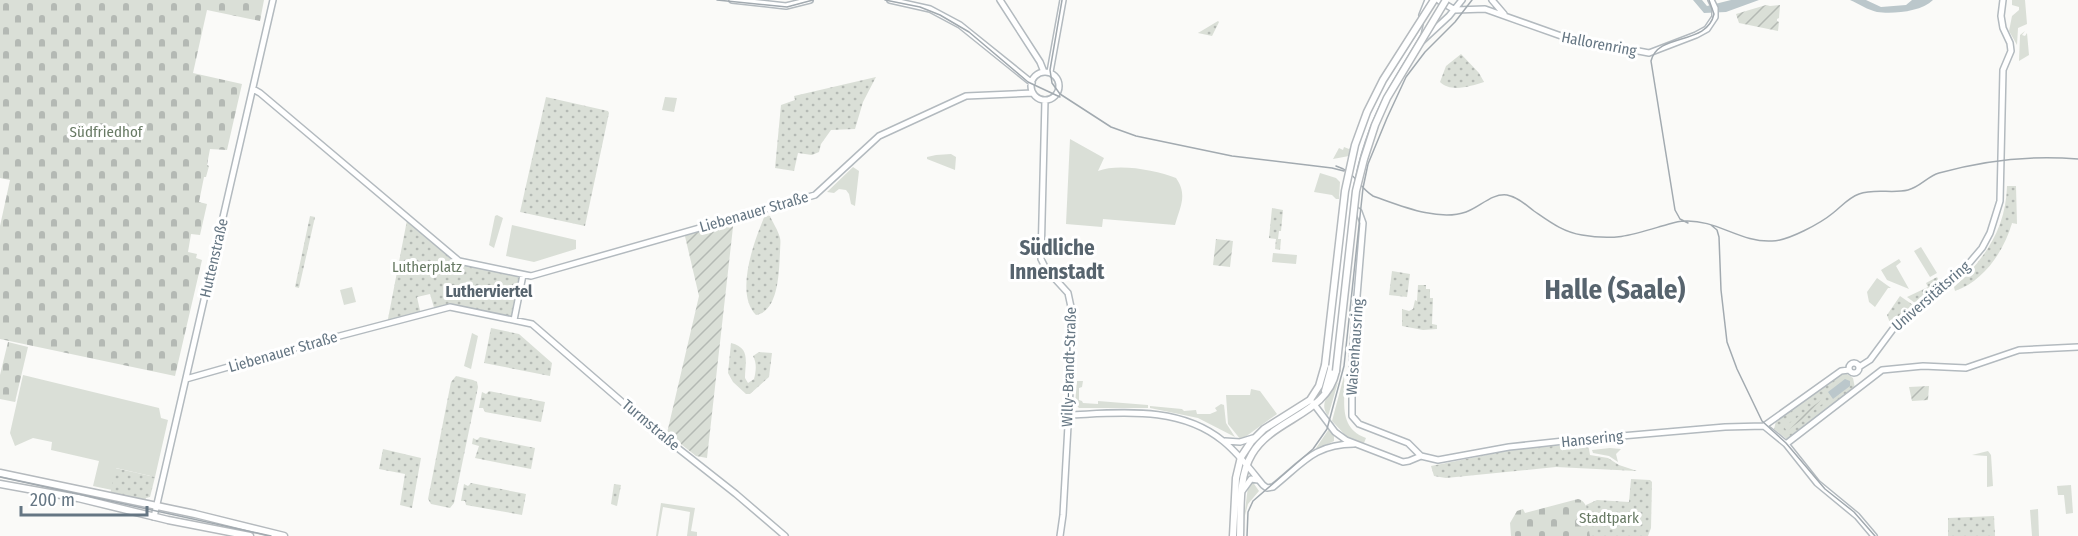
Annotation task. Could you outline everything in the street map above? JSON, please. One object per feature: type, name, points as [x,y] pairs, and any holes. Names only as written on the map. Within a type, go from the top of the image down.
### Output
[{"type":"main road","points":[[1240,536],[1247,464],[1253,452],[1269,434],[1312,402],[1319,386],[1325,365],[1342,208],[1355,145],[1367,112],[1383,80],[1436,0]]},
{"type":"main road","points":[[1233,536],[1236,478],[1241,457],[1255,437],[1274,422],[1328,393],[1333,373],[1356,191],[1364,159],[1387,98],[1447,3]]},
{"type":"main road","points":[[1333,373],[1332,359],[1348,204]]},
{"type":"main road","points":[[0,473],[284,536]]},
{"type":"main road","points":[[0,484],[78,498],[250,536]]},
{"type":"street","name":"Huttenstraße","points":[[154,516],[273,0]]},
{"type":"street","points":[[732,0],[786,6],[810,0]]},
{"type":"street","points":[[890,0],[930,9],[960,25],[1032,83]]},
{"type":"street","points":[[1000,0],[1047,72],[1057,78],[1058,87],[1054,94],[1045,100],[1039,100],[1032,93],[1032,83],[1038,75],[1047,72]]},
{"type":"street","points":[[1047,72],[1063,0]]},
{"type":"street","points":[[1348,204],[1359,154],[1379,101],[1418,33],[1428,0]]},
{"type":"street","points":[[1436,0],[1455,6],[1461,1]]},
{"type":"street","name":"Hallorenring","points":[[1492,0],[1508,17]]},
{"type":"street","name":"Universitätsring","points":[[1857,370],[1870,360],[1893,328],[1956,278],[1982,248],[1992,228],[2000,201],[2003,70],[2011,51],[2003,28],[2001,15],[2003,0]]},
{"type":"street","points":[[1408,50],[1431,35],[1461,1]]},
{"type":"street","name":"Hallorenring","points":[[1455,10],[1479,8],[1564,37],[1649,53],[1703,32],[1712,23],[1715,14],[1712,1]]},
{"type":"street","points":[[1447,3],[1455,10]]},
{"type":"street","points":[[253,89],[360,175],[459,261],[523,275],[514,320]]},
{"type":"street","name":"Liebenauer Straße","points":[[523,275],[538,275],[815,195],[879,136],[966,96],[1032,93]]},
{"type":"street","name":"Willy-Brandt-Straße","points":[[1045,100],[1041,255],[1044,266],[1066,291],[1071,303],[1072,354],[1060,536]]},
{"type":"street","name":"Waisenhausring","points":[[1348,204],[1360,213],[1363,223],[1352,357],[1352,416],[1359,424],[1407,443],[1420,456]]},
{"type":"street","name":"Liebenauer Straße","points":[[186,379],[450,307],[514,320]]},
{"type":"street","name":"Turmstraße","points":[[514,320],[532,324],[669,442],[785,536]]},
{"type":"street","points":[[1786,444],[1878,372],[1885,369],[1923,366],[1966,368],[2019,350],[2078,347]]},
{"type":"street","points":[[1857,389],[1857,370],[1852,373],[1849,370],[1841,371],[1764,426],[1786,444],[1817,483],[1857,516],[1874,536]]},
{"type":"street","points":[[1312,402],[1335,432],[1337,440],[1329,447]]},
{"type":"street","points":[[1068,415],[1118,413],[1164,415],[1198,424],[1241,457],[1258,480],[1269,488],[1316,452],[1329,447],[1354,444]]},
{"type":"street","name":"Hansering","points":[[1335,432],[1354,444],[1401,462],[1420,456],[1443,459],[1509,447],[1570,440],[1751,425],[1764,426]]},
{"type":"street","points":[[1223,441],[1240,442],[1255,437]]},
{"type":"street","points":[[1243,490],[1251,479],[1258,480]]},
{"type":"green space","name":"Südfriedhof","points":[[0,0],[264,0],[260,21],[207,10],[193,73],[242,84],[227,150],[210,149],[207,165],[209,166],[206,177],[204,177],[199,202],[207,204],[200,235],[191,234],[188,252],[197,254],[196,258],[202,260],[175,376],[0,339],[0,226],[10,180],[0,178]]},
{"type":"green space","points":[[2012,0],[2025,0],[2027,24],[2018,28],[2017,45],[2009,31],[2012,16],[2019,10],[2019,7],[2012,5]]},
{"type":"green space","points":[[1766,5],[1780,5],[1777,19],[1778,31],[1739,23],[1736,14]]},
{"type":"green space","points":[[1218,21],[1212,36],[1198,33]]},
{"type":"green space","points":[[2025,31],[2022,35],[2025,36],[2027,33],[2029,55],[2019,61],[2020,35]]},
{"type":"green space","points":[[1461,54],[1479,73],[1484,82],[1455,88],[1440,82],[1446,66]]},
{"type":"green space","points":[[876,77],[863,102],[855,129],[831,130],[821,144],[819,152],[812,155],[798,153],[794,171],[775,168],[781,105],[795,100],[794,96]]},
{"type":"green space","points":[[546,97],[609,113],[585,226],[520,212]]},
{"type":"green space","points":[[665,97],[677,98],[674,112],[662,110]]},
{"type":"green space","points":[[1070,139],[1104,158],[1098,171],[1137,168],[1176,178],[1182,190],[1182,196],[1175,225],[1103,219],[1102,227],[1066,224]]},
{"type":"green space","points":[[1344,147],[1349,149],[1351,147],[1349,156],[1333,159],[1339,148],[1343,150]]},
{"type":"green space","points":[[951,154],[956,157],[955,170],[927,159],[927,157]]},
{"type":"green space","points":[[853,167],[859,171],[855,206],[851,204],[846,190],[827,192]]},
{"type":"green space","points":[[1320,173],[1336,178],[1340,182],[1339,199],[1332,195],[1314,192]]},
{"type":"green space","points":[[2007,186],[2016,186],[2017,224],[2012,223],[2004,244],[1984,272],[1955,291],[1954,287],[1984,255],[1998,230],[2006,202]]},
{"type":"green space","points":[[1272,208],[1283,210],[1278,239],[1281,239],[1280,250],[1275,249],[1276,239],[1269,238]]},
{"type":"green space","name":"Lutherplatz","points":[[408,215],[459,261],[523,275],[514,320],[450,307],[435,311],[430,294],[417,297],[421,315],[387,324]]},
{"type":"green space","points":[[497,215],[503,218],[494,248],[489,245]]},
{"type":"green space","points":[[765,215],[770,216],[780,238],[779,269],[776,289],[769,306],[764,312],[756,315],[747,293],[748,266]]},
{"type":"green space","points":[[310,216],[315,217],[299,288],[295,287]]},
{"type":"green space","points":[[732,219],[733,227],[707,458],[696,456],[667,433],[699,296],[684,232]]},
{"type":"green space","points":[[512,225],[576,240],[576,249],[534,262],[506,256]]},
{"type":"green space","points":[[1216,239],[1233,241],[1230,267],[1213,265]]},
{"type":"green space","points":[[1921,247],[1937,273],[1930,277],[1914,251]]},
{"type":"green space","points":[[1273,253],[1297,255],[1296,264],[1272,262]]},
{"type":"green space","points":[[1899,259],[1901,262],[1896,266],[1909,289],[1887,280],[1881,270]]},
{"type":"green space","points":[[1392,271],[1410,274],[1407,297],[1389,295]]},
{"type":"green space","points":[[1937,277],[1940,283],[1915,303],[1907,297],[1928,287],[1926,283]]},
{"type":"green space","points":[[1877,278],[1891,288],[1888,288],[1875,307],[1869,302],[1867,292]]},
{"type":"green space","points":[[1418,285],[1426,285],[1426,289],[1430,289],[1430,298],[1433,298],[1432,324],[1437,325],[1437,329],[1423,330],[1402,326],[1402,309],[1409,311],[1413,309],[1415,300],[1417,301]]},
{"type":"green space","points":[[352,287],[356,302],[344,305],[340,290]]},
{"type":"green space","points":[[1900,296],[1913,305],[1890,323],[1887,315]]},
{"type":"green space","points":[[491,328],[519,334],[552,363],[550,376],[484,363]]},
{"type":"green space","points":[[472,333],[478,336],[471,369],[464,366]]},
{"type":"green space","points":[[8,342],[28,347],[15,402],[0,399],[0,375]]},
{"type":"green space","points":[[731,343],[742,348],[744,352],[745,378],[748,383],[754,379],[756,364],[753,356],[759,352],[772,353],[769,377],[750,394],[746,394],[733,382],[728,373]]},
{"type":"green space","points":[[1847,374],[1853,378],[1855,388],[1788,440],[1774,429],[1776,421],[1840,375]]},
{"type":"green space","points":[[23,375],[159,408],[161,418],[168,420],[155,477],[116,468],[112,490],[93,486],[99,461],[51,450],[52,442],[33,438],[15,446],[10,433]]},
{"type":"green space","points":[[456,376],[477,382],[478,387],[454,503],[450,508],[431,504],[428,499],[451,382]]},
{"type":"green space","points":[[1344,376],[1344,404],[1347,420],[1357,433],[1366,438],[1364,443],[1347,437],[1332,421]]},
{"type":"green space","points":[[1077,381],[1083,381],[1082,387],[1079,388],[1079,400],[1083,403],[1098,404],[1098,401],[1148,405],[1148,408],[1079,408],[1075,404]]},
{"type":"green space","points":[[1338,382],[1328,416],[1324,407],[1325,403]]},
{"type":"green space","points":[[1929,386],[1928,400],[1912,401],[1909,387]]},
{"type":"green space","points":[[1251,389],[1260,391],[1277,414],[1241,440],[1228,424],[1226,395],[1250,395]]},
{"type":"green space","points":[[489,391],[545,402],[541,422],[485,412],[483,408],[479,408],[482,392],[486,394]]},
{"type":"green space","points":[[1823,399],[1825,402],[1787,431],[1784,427]]},
{"type":"green space","points":[[1221,404],[1224,405],[1226,423],[1235,437],[1198,418],[1150,408],[1150,406],[1184,411],[1196,410],[1197,414],[1210,414],[1217,411],[1215,408]]},
{"type":"green space","points":[[1329,429],[1334,436],[1334,441],[1316,448]]},
{"type":"green space","points":[[480,437],[535,448],[531,469],[475,458],[479,446],[472,444],[473,438],[477,440]]},
{"type":"green space","points":[[1588,443],[1590,455],[1608,458],[1619,465],[1637,471],[1556,467],[1446,478],[1434,476],[1431,466],[1517,449]]},
{"type":"green space","points":[[383,449],[421,458],[412,508],[400,505],[405,474],[379,469]]},
{"type":"green space","points":[[1621,449],[1616,454],[1618,462],[1609,456],[1593,453],[1592,450]]},
{"type":"green space","points":[[1988,451],[1991,455],[1993,486],[1987,487],[1987,456],[1972,455]]},
{"type":"green space","points":[[115,468],[155,477],[150,497],[146,498],[145,502],[110,495]]},
{"type":"green space","name":"Stadtpark","points":[[1631,479],[1652,482],[1651,528],[1648,536],[1590,536],[1586,505],[1597,500],[1629,502]]},
{"type":"green space","points":[[1252,481],[1259,491],[1248,504],[1244,519],[1248,486]]},
{"type":"green space","points":[[471,483],[526,494],[522,515],[466,505],[465,501],[461,501],[464,484],[468,486]]},
{"type":"green space","points":[[614,484],[621,485],[617,506],[611,504]]},
{"type":"green space","points":[[2071,485],[2073,513],[2066,514],[2064,495],[2058,495],[2057,486]]},
{"type":"green space","points":[[1578,499],[1585,504],[1587,509],[1590,536],[1511,536],[1510,523],[1517,511],[1523,509],[1525,513]]},
{"type":"green space","points":[[661,503],[695,508],[691,531],[697,532],[697,536],[687,536],[690,512],[663,507],[658,536],[656,536]]},
{"type":"green space","points":[[2038,509],[2039,536],[2032,536],[2030,510]]},
{"type":"green space","points":[[1994,516],[1995,536],[1948,536],[1948,518]]},
{"type":"shaded area","points":[[1693,0],[1702,0],[1707,6],[1731,0],[1759,0],[1726,12],[1704,13]]},
{"type":"shaded area","points":[[1850,0],[1866,0],[1881,7],[1906,5],[1912,0],[1933,0],[1914,10],[1891,13],[1877,12]]},
{"type":"shaded area","points":[[1845,379],[1850,381],[1850,386],[1833,399],[1828,392]]},
{"type":"tram line","points":[[717,0],[787,7],[813,0]]},
{"type":"tram line","points":[[885,0],[920,7],[940,15],[969,32],[1028,82],[1060,97]]},
{"type":"tram line","points":[[1062,0],[1050,70],[1052,83],[1060,94],[1111,127],[1136,136],[1232,156],[1344,171]]},
{"type":"tram line","points":[[1247,536],[1248,512],[1253,501],[1313,449],[1327,429],[1344,366],[1363,188],[1368,164],[1387,118],[1406,77],[1425,52],[1455,22],[1472,0]]},
{"type":"tram line","points":[[1688,223],[1680,219],[1675,210],[1651,61],[1655,52],[1663,46],[1702,31],[1710,24],[1714,14],[1709,0]]},
{"type":"tram line","points":[[1336,166],[1352,175],[1373,196],[1431,214],[1455,215],[1471,210],[1496,196],[1507,195],[1518,199],[1557,226],[1582,235],[1623,236],[1679,222],[1696,221],[1761,241],[1772,241],[1787,238],[1813,226],[1852,198],[1865,192],[1908,190],[1939,173],[1991,162],[2025,158],[2078,159]]},
{"type":"tram line","points":[[1711,225],[1717,230],[1719,237],[1721,290],[1727,342],[1762,421],[1786,443],[1825,489],[1854,512],[1875,536]]},
{"type":"tram line","points":[[0,477],[271,536]]},
{"type":"district","name":"Südliche Innenstadt","points":[[1057,260]]},
{"type":"district","name":"Halle (Saale)","points":[[1615,290]]},
{"type":"district","name":"Lutherviertel","points":[[489,291]]}]
